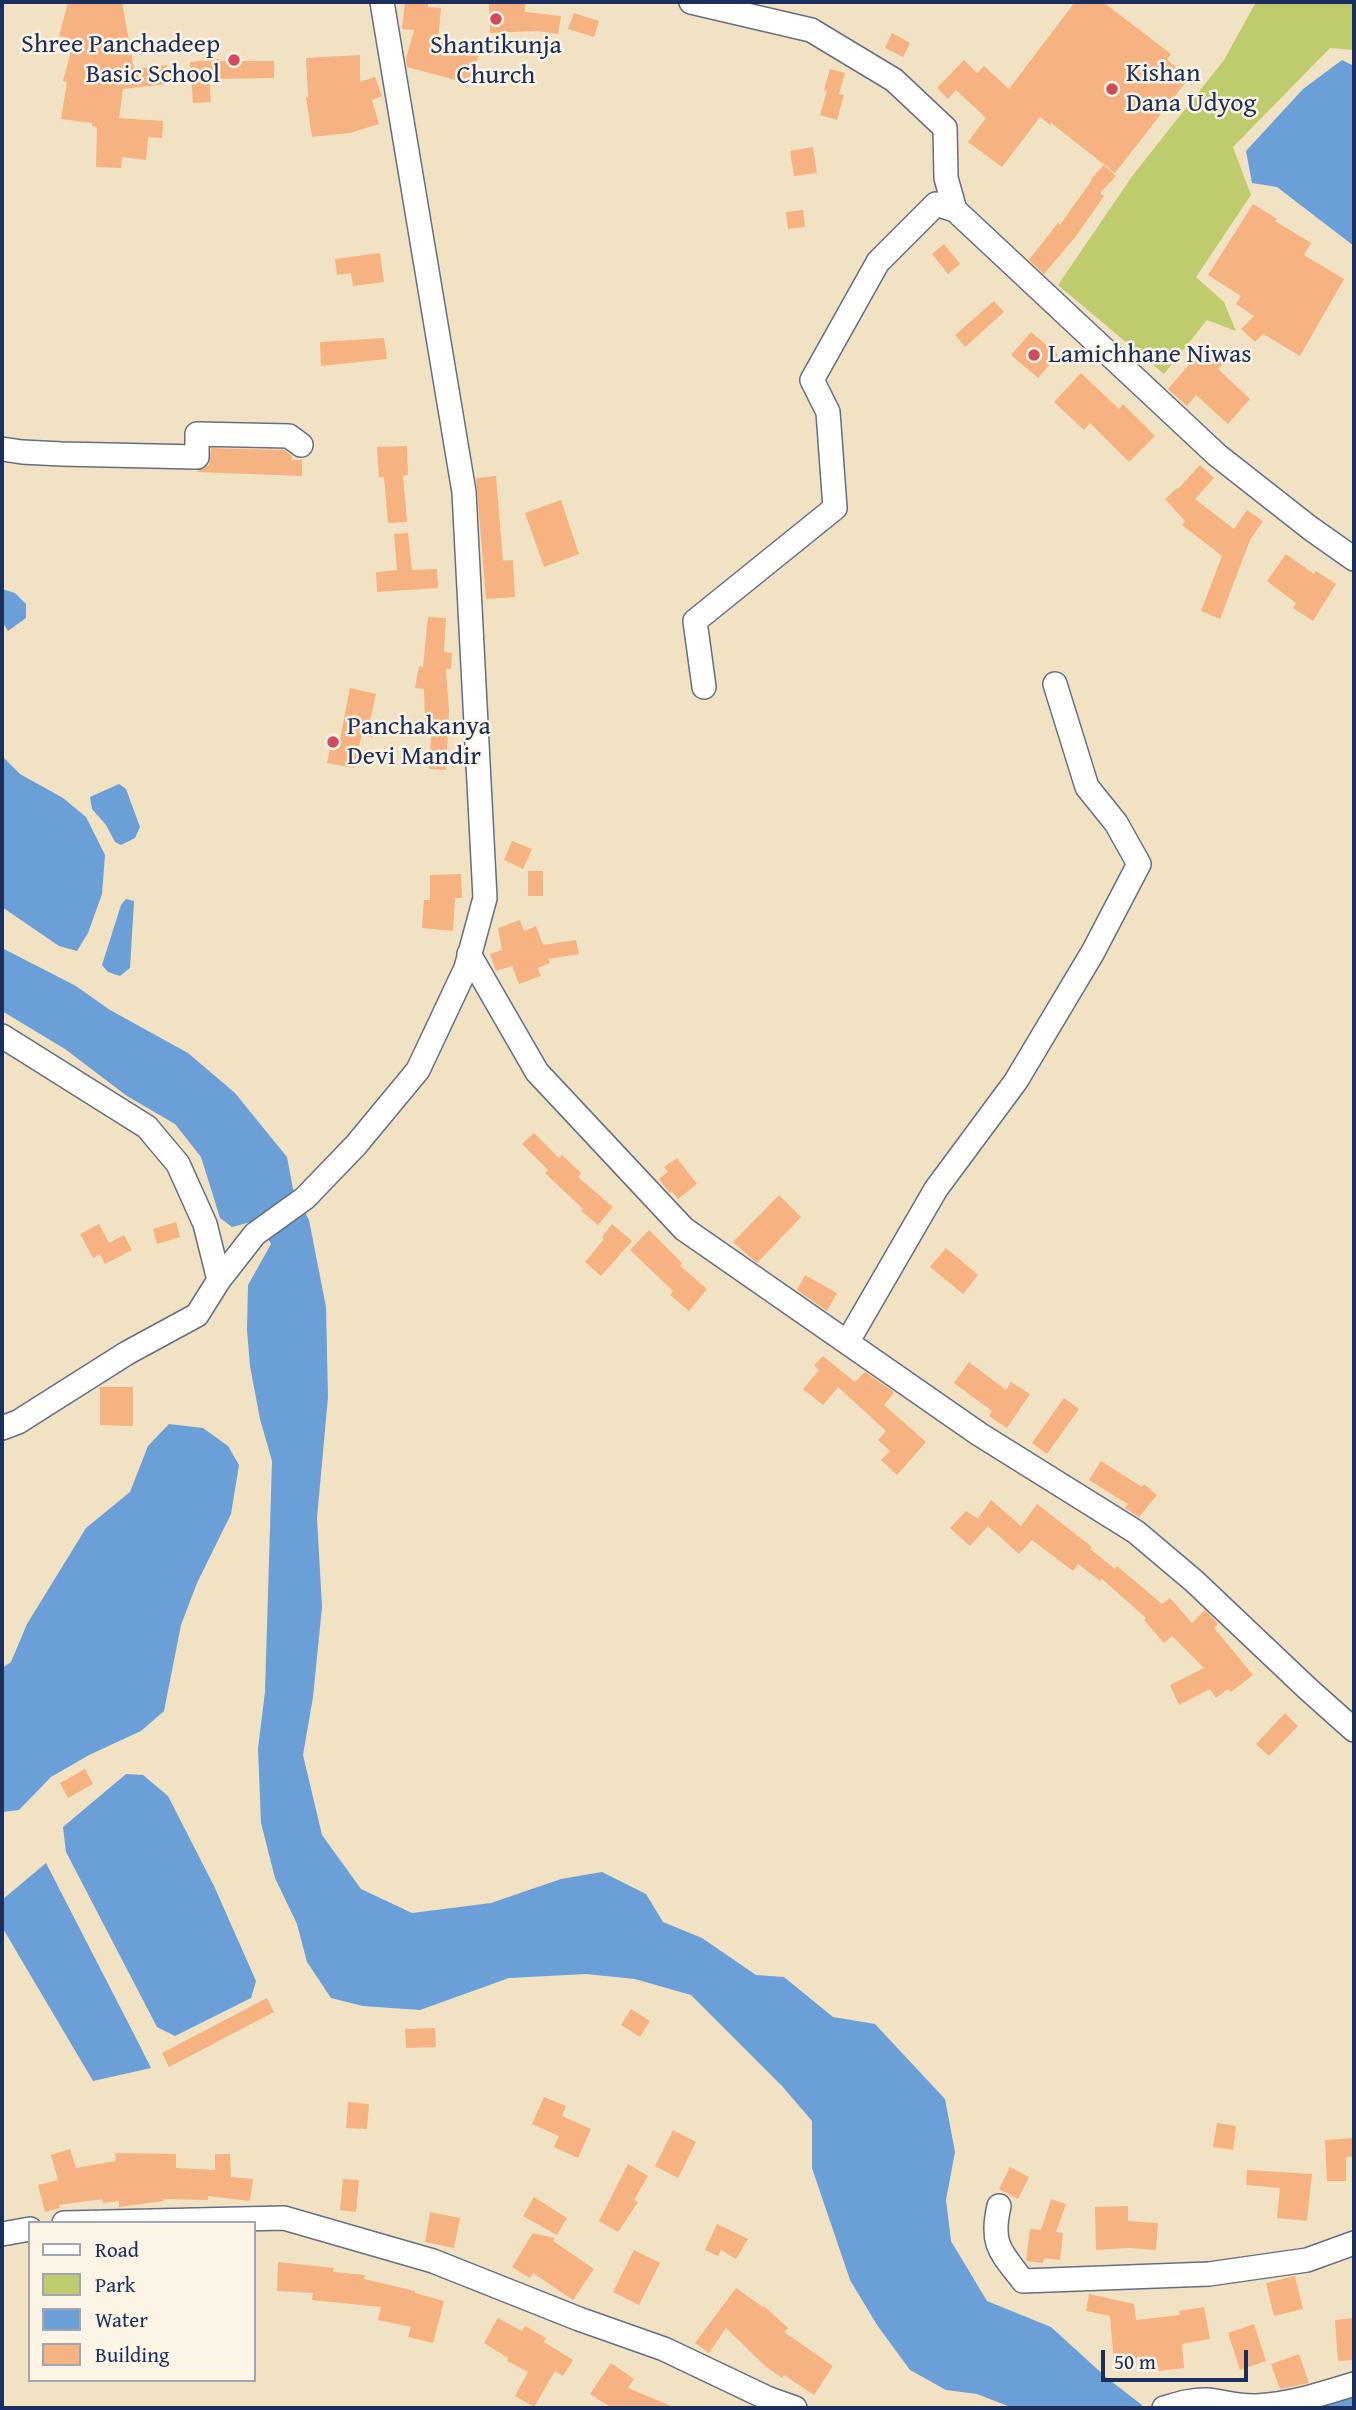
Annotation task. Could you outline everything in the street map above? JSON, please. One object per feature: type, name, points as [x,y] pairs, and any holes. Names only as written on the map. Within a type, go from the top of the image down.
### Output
[{"type":"street","points":[[2,1428],[18,1422],[127,1353],[197,1315],[219,1280],[255,1234],[305,1198],[356,1145],[418,1070],[466,968],[485,898],[464,492],[382,2]]},
{"type":"street","points":[[691,2],[811,30],[894,80],[945,128],[946,178],[955,210]]},
{"type":"street","points":[[704,687],[695,621],[835,508],[828,412],[813,380],[878,262],[936,204],[955,210],[1217,455],[1354,559]]},
{"type":"street","points":[[2,449],[36,453],[197,457],[197,434],[289,436],[300,445]]},
{"type":"street","points":[[848,1341],[936,1189],[1016,1081],[1093,952],[1139,864],[1116,823],[1087,787],[1055,684]]},
{"type":"street","points":[[469,954],[537,1072],[684,1229],[979,1434],[1136,1532],[1194,1581],[1354,1730]]},
{"type":"street","points":[[2,1036],[147,1127],[178,1164],[205,1224],[219,1280]]},
{"type":"street","points":[[999,2206],[994,2227],[997,2241],[1023,2281],[1209,2274],[1307,2260],[1354,2243]]},
{"type":"street","points":[[152,2221],[284,2218],[433,2260],[579,2319],[664,2349],[767,2398],[795,2408]]},
{"type":"street","points":[[2,2234],[28,2229]]},
{"type":"street","points":[[1164,2408],[1205,2400],[1235,2406],[1298,2402],[1354,2385]]},
{"type":"green space","points":[[1256,2],[1354,2],[1354,50],[1330,48],[1233,147],[1251,195],[1196,277],[1224,302],[1236,331],[1207,320],[1164,374],[1058,285],[1133,175],[1224,60]]},
{"type":"water","points":[[1342,60],[1354,66],[1354,246],[1277,187],[1252,183],[1246,151],[1303,89]]},
{"type":"water","points":[[2,589],[15,593],[26,604],[26,618],[8,631],[2,621]]},
{"type":"water","points":[[2,756],[20,774],[63,798],[86,817],[105,855],[102,894],[88,933],[77,951],[59,946],[2,907]]},
{"type":"water","points":[[119,784],[126,789],[140,827],[135,838],[121,845],[115,842],[106,825],[92,809],[90,797]]},
{"type":"water","points":[[126,899],[134,901],[130,968],[120,976],[108,972],[102,965],[121,905]]},
{"type":"water","points":[[2,948],[76,986],[110,1010],[188,1053],[235,1093],[287,1157],[293,1189],[309,1220],[326,1307],[328,1397],[317,1518],[322,1607],[313,1697],[303,1755],[322,1835],[361,1889],[412,1913],[491,1903],[561,1879],[602,1872],[646,1894],[663,1922],[702,1938],[756,1975],[784,1977],[833,2017],[875,2024],[945,2099],[955,2152],[946,2200],[951,2241],[987,2301],[1051,2327],[1107,2378],[1142,2405],[1141,2408],[1013,2408],[977,2394],[946,2390],[910,2370],[877,2325],[850,2280],[812,2168],[812,2121],[782,2086],[691,1995],[635,1979],[586,1974],[509,1978],[420,2010],[363,2006],[331,1998],[307,1962],[297,1924],[275,1878],[261,1823],[258,1748],[265,1692],[272,1461],[260,1419],[250,1366],[247,1330],[248,1285],[271,1244],[258,1220],[232,1227],[220,1218],[201,1157],[175,1124],[127,1096],[65,1049],[2,1011]]},
{"type":"water","points":[[169,1424],[203,1428],[228,1446],[239,1465],[231,1514],[197,1583],[181,1625],[164,1711],[141,1731],[89,1755],[51,1777],[19,1810],[2,1812],[2,1668],[11,1662],[27,1624],[86,1528],[130,1492],[148,1446]]},
{"type":"water","points":[[126,1774],[143,1775],[168,1796],[214,1886],[256,1981],[251,1998],[175,2036],[157,2027],[66,1852],[63,1827]]},
{"type":"water","points":[[46,1863],[151,2068],[93,2081],[2,1927],[2,1900]]},
{"type":"building","points":[[68,2],[122,2],[134,69],[167,65],[166,84],[123,89],[119,118],[163,121],[162,138],[148,137],[146,160],[122,157],[121,168],[96,167],[97,127],[92,126],[92,123],[61,119],[67,82],[63,81],[74,40],[59,36]]},
{"type":"building","points":[[405,2],[428,2],[428,7],[441,8],[438,41],[479,53],[471,84],[407,67],[406,59],[414,30],[402,29]]},
{"type":"building","points":[[489,2],[525,2],[525,12],[561,16],[558,34],[536,31],[490,33]]},
{"type":"building","points":[[1075,2],[1103,2],[1171,54],[1167,60],[1189,78],[1115,173],[1040,117],[1002,167],[968,142],[986,118],[956,90],[948,99],[937,88],[964,60],[977,73],[984,66],[1009,89]]},
{"type":"building","points":[[574,13],[599,21],[594,37],[568,29]]},
{"type":"building","points":[[892,33],[910,43],[903,57],[885,48]]},
{"type":"building","points":[[360,55],[360,82],[375,77],[382,96],[372,100],[379,124],[350,133],[312,137],[306,97],[306,58]]},
{"type":"building","points":[[219,59],[274,61],[274,78],[209,79],[211,102],[193,103],[190,62]]},
{"type":"building","points":[[830,69],[845,73],[839,94],[844,95],[837,120],[820,115],[827,91],[831,92],[824,90]]},
{"type":"building","points":[[813,147],[817,173],[794,176],[790,151]]},
{"type":"building","points":[[1104,165],[1116,176],[1100,193],[1104,196],[1076,236],[1044,274],[1029,260],[1058,223],[1060,225],[1091,179]]},
{"type":"building","points":[[1253,204],[1311,243],[1304,255],[1344,279],[1300,356],[1263,334],[1255,342],[1241,329],[1254,316],[1236,304],[1241,296],[1208,275]]},
{"type":"building","points":[[803,210],[805,227],[788,229],[786,212]]},
{"type":"building","points":[[944,244],[960,264],[948,274],[932,254]]},
{"type":"building","points":[[380,253],[384,282],[353,286],[351,273],[337,275],[335,259]]},
{"type":"building","points":[[994,301],[1004,312],[965,347],[955,335]]},
{"type":"building","name":"Lamichhane Niwas","points":[[1031,332],[1058,355],[1038,378],[1011,355]]},
{"type":"building","points":[[384,338],[387,359],[321,366],[320,342]]},
{"type":"building","points":[[1205,346],[1224,363],[1218,369],[1250,399],[1228,424],[1196,395],[1187,406],[1168,389]]},
{"type":"building","points":[[1081,373],[1119,409],[1123,404],[1155,436],[1129,462],[1090,423],[1084,430],[1054,402]]},
{"type":"building","points":[[407,446],[408,475],[403,476],[407,522],[388,523],[384,477],[379,477],[377,447]]},
{"type":"building","points":[[211,448],[284,450],[292,456],[292,460],[302,460],[302,476],[196,472],[209,465]]},
{"type":"building","points":[[1200,465],[1214,478],[1195,499],[1234,529],[1247,510],[1263,521],[1250,540],[1220,619],[1201,611],[1222,556],[1182,525],[1185,521],[1165,499]]},
{"type":"building","points":[[496,476],[503,561],[513,560],[515,597],[486,599],[476,478]]},
{"type":"building","points":[[561,500],[579,554],[544,567],[525,513]]},
{"type":"building","points":[[408,533],[412,570],[437,569],[438,588],[377,592],[376,572],[397,570],[394,534]]},
{"type":"building","points":[[1286,554],[1314,574],[1316,571],[1336,584],[1313,621],[1293,608],[1296,603],[1267,581]]},
{"type":"building","points":[[428,617],[446,618],[444,652],[452,653],[451,669],[446,669],[449,711],[446,770],[429,769],[432,723],[425,723],[424,689],[415,688],[419,666],[423,667]]},
{"type":"building","points":[[350,688],[376,694],[370,721],[377,723],[372,738],[362,734],[354,768],[327,763],[332,737],[340,739]]},
{"type":"building","points":[[512,841],[532,849],[523,869],[504,860]]},
{"type":"building","points":[[528,871],[543,871],[543,896],[528,896]]},
{"type":"building","points":[[461,874],[462,898],[455,898],[453,931],[422,928],[424,900],[430,900],[430,875]]},
{"type":"building","points":[[520,920],[524,931],[536,926],[543,945],[576,940],[579,954],[548,959],[550,963],[538,968],[541,976],[519,984],[512,966],[496,971],[490,954],[502,950],[498,928]]},
{"type":"building","points":[[534,1133],[559,1158],[562,1155],[581,1173],[578,1177],[613,1207],[598,1225],[545,1173],[548,1170],[522,1144]]},
{"type":"building","points":[[677,1158],[697,1184],[678,1199],[659,1179],[668,1172],[664,1167]]},
{"type":"building","points":[[779,1195],[801,1217],[757,1263],[733,1242]]},
{"type":"building","points":[[176,1222],[180,1237],[157,1244],[153,1229]]},
{"type":"building","points":[[99,1224],[109,1243],[124,1235],[132,1250],[105,1264],[100,1254],[93,1258],[80,1234]]},
{"type":"building","points":[[612,1224],[632,1241],[601,1276],[585,1262],[604,1239],[602,1237]]},
{"type":"building","points":[[649,1230],[682,1263],[680,1266],[707,1289],[689,1311],[670,1295],[673,1291],[630,1250]]},
{"type":"building","points":[[946,1248],[978,1275],[963,1294],[930,1267]]},
{"type":"building","points":[[805,1275],[837,1293],[827,1311],[797,1290]]},
{"type":"building","points":[[823,1356],[855,1382],[865,1372],[891,1390],[894,1393],[884,1405],[926,1442],[897,1475],[881,1460],[890,1451],[878,1440],[886,1431],[838,1387],[823,1405],[803,1389],[819,1370],[814,1365]]},
{"type":"building","points":[[969,1362],[1006,1390],[1011,1382],[1030,1394],[1007,1428],[989,1416],[992,1411],[954,1383]]},
{"type":"building","points":[[100,1387],[133,1387],[133,1426],[100,1425]]},
{"type":"building","points":[[1064,1398],[1079,1409],[1047,1454],[1032,1443]]},
{"type":"building","points":[[1101,1461],[1142,1487],[1144,1484],[1157,1495],[1139,1517],[1125,1508],[1128,1504],[1089,1480]]},
{"type":"building","points":[[991,1500],[1021,1526],[1037,1504],[1162,1604],[1170,1598],[1192,1623],[1205,1610],[1218,1624],[1214,1628],[1253,1675],[1231,1692],[1228,1689],[1216,1698],[1210,1689],[1179,1705],[1170,1685],[1204,1668],[1172,1636],[1164,1643],[1144,1620],[1146,1618],[1102,1579],[1100,1581],[1078,1564],[1073,1571],[1032,1540],[1019,1554],[988,1526],[970,1546],[950,1528],[966,1511],[982,1521],[978,1518]]},
{"type":"building","points":[[1285,1713],[1298,1726],[1269,1756],[1256,1744]]},
{"type":"building","points":[[85,1769],[93,1784],[68,1798],[60,1783]]},
{"type":"building","points":[[267,1998],[274,2012],[169,2067],[162,2053]]},
{"type":"building","points":[[631,2009],[650,2021],[640,2037],[621,2025]]},
{"type":"building","points":[[435,2028],[436,2047],[406,2048],[405,2029]]},
{"type":"building","points":[[544,2097],[566,2106],[562,2116],[591,2129],[578,2158],[554,2147],[559,2136],[532,2124]]},
{"type":"building","points":[[348,2102],[369,2104],[367,2129],[346,2128]]},
{"type":"building","points":[[1217,2123],[1236,2126],[1233,2150],[1213,2147]]},
{"type":"building","points":[[673,2130],[696,2142],[678,2178],[655,2166]]},
{"type":"building","points":[[1354,2138],[1354,2157],[1346,2157],[1346,2181],[1327,2181],[1325,2140]]},
{"type":"building","points":[[70,2149],[76,2168],[116,2161],[115,2153],[176,2154],[176,2168],[215,2170],[215,2154],[230,2154],[231,2177],[253,2179],[250,2201],[208,2196],[208,2200],[163,2199],[119,2207],[119,2201],[103,2203],[102,2199],[59,2205],[60,2208],[45,2212],[38,2185],[58,2180],[51,2155]]},
{"type":"building","points":[[628,2164],[648,2176],[634,2200],[638,2202],[618,2232],[599,2221]]},
{"type":"building","points":[[1010,2167],[1029,2177],[1018,2199],[999,2189]]},
{"type":"building","points":[[1247,2170],[1312,2174],[1307,2221],[1277,2218],[1280,2188],[1246,2185]]},
{"type":"building","points":[[343,2179],[359,2180],[356,2212],[340,2210]]},
{"type":"building","points":[[534,2197],[567,2218],[557,2235],[523,2216]]},
{"type":"building","points":[[1051,2199],[1066,2204],[1056,2232],[1063,2233],[1060,2260],[1044,2258],[1043,2263],[1026,2261],[1030,2229],[1041,2230]]},
{"type":"building","points":[[1128,2206],[1128,2221],[1158,2223],[1156,2250],[1096,2250],[1095,2207]]},
{"type":"building","points":[[430,2212],[460,2218],[454,2248],[425,2242]]},
{"type":"building","points":[[717,2224],[748,2239],[736,2259],[721,2250],[718,2256],[705,2250]]},
{"type":"building","points":[[533,2233],[555,2238],[553,2241],[594,2269],[573,2300],[533,2273],[530,2278],[512,2267]]},
{"type":"building","points":[[634,2250],[660,2263],[639,2305],[613,2292]]},
{"type":"building","points":[[278,2262],[334,2268],[333,2272],[365,2275],[364,2279],[444,2301],[433,2343],[408,2337],[411,2327],[378,2320],[381,2307],[312,2300],[313,2293],[277,2291]]},
{"type":"building","points":[[1295,2276],[1303,2309],[1274,2316],[1266,2283]]},
{"type":"building","points":[[736,2288],[764,2306],[788,2328],[784,2332],[833,2366],[814,2395],[765,2366],[726,2328],[709,2353],[695,2343]]},
{"type":"building","points":[[1089,2294],[1134,2304],[1136,2320],[1180,2315],[1179,2311],[1204,2307],[1210,2339],[1182,2344],[1184,2368],[1158,2371],[1157,2360],[1114,2363],[1110,2316],[1086,2311]]},
{"type":"building","points":[[498,2318],[522,2331],[525,2326],[546,2338],[544,2342],[573,2360],[563,2376],[555,2371],[534,2407],[515,2396],[528,2372],[507,2361],[508,2358],[484,2343]]},
{"type":"building","points":[[1354,2318],[1354,2360],[1338,2361],[1335,2320]]},
{"type":"building","points":[[1254,2324],[1266,2361],[1240,2370],[1228,2333]]},
{"type":"building","points":[[1299,2354],[1309,2383],[1280,2389],[1271,2364]]},
{"type":"building","points":[[611,2363],[634,2379],[628,2388],[676,2408],[612,2408],[590,2394]]},
{"type":"waterway","points":[[1324,2408],[1354,2399]]},
{"type":"place","name":"Shantikunja Church","points":[[496,19]]},
{"type":"place","name":"Shree Panchadeep Basic School","points":[[234,60]]},
{"type":"place","name":"Kishan Dana Udyog","points":[[1112,89]]},
{"type":"place","name":"Lamichhane Niwas","points":[[1034,355]]},
{"type":"place","name":"Panchakanya Devi Mandir","points":[[333,742]]}]
